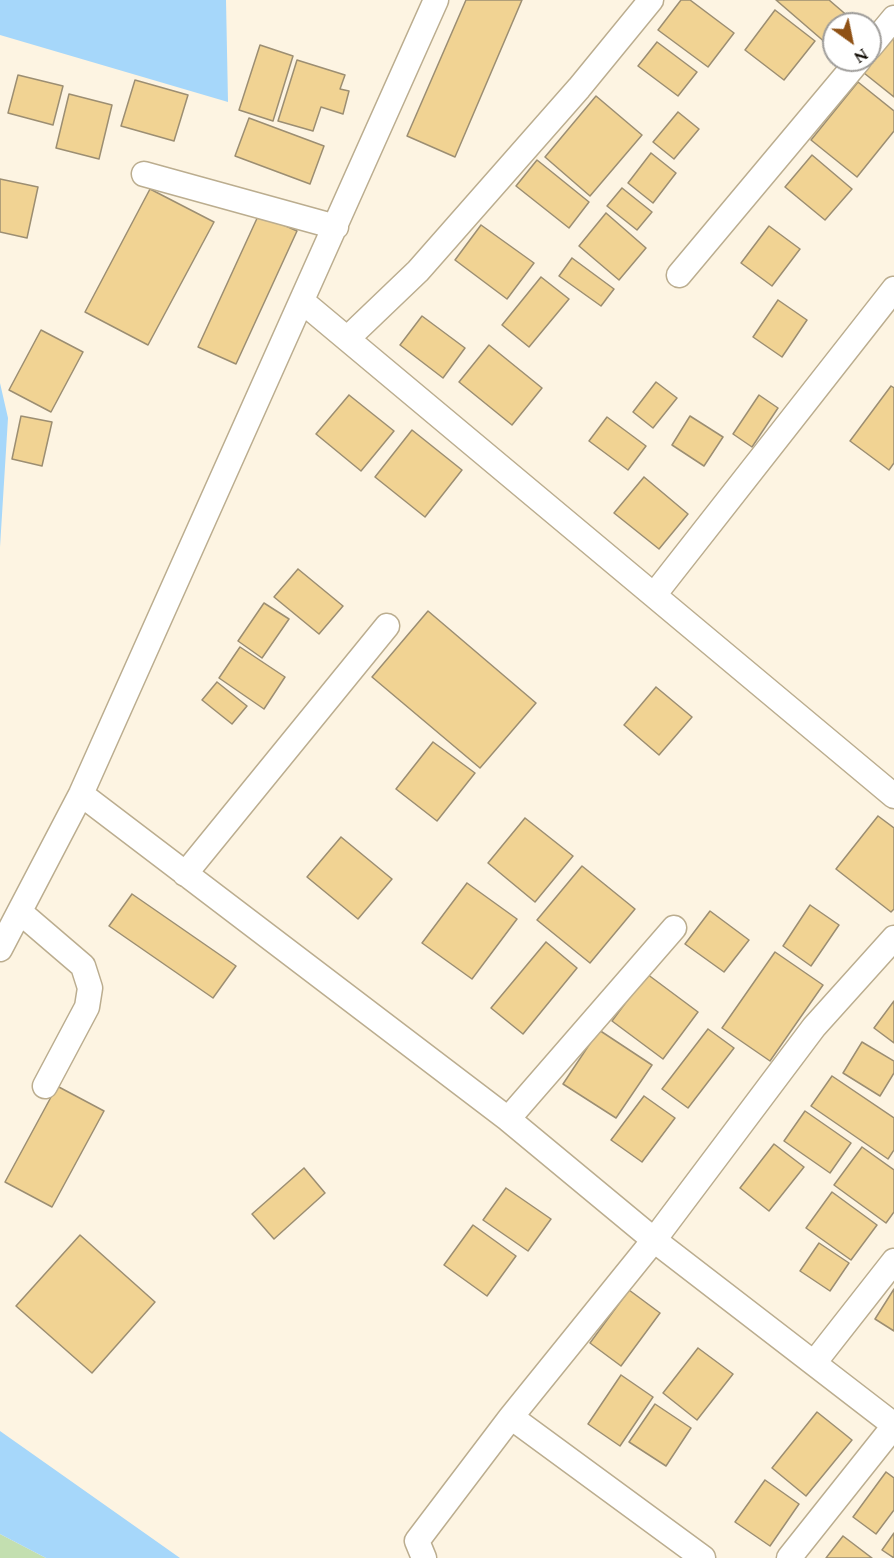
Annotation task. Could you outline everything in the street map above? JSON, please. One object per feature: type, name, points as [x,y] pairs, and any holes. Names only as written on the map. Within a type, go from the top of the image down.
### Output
[{"type":"street","points":[[0,950],[81,794],[303,302],[436,0]]},
{"type":"street","points":[[348,338],[418,271],[579,88],[651,0]]},
{"type":"street","points":[[882,32],[894,18]]},
{"type":"street","points":[[679,275],[849,72]]},
{"type":"street","points":[[144,174],[336,227]]},
{"type":"street","points":[[654,595],[894,289]]},
{"type":"street","points":[[303,302],[894,796]]},
{"type":"street","points":[[185,874],[387,626]]},
{"type":"street","points":[[81,794],[508,1119],[654,1240],[894,1425],[789,1558]]},
{"type":"street","points":[[20,912],[83,966],[90,988],[87,1007],[45,1086]]},
{"type":"street","points":[[508,1119],[674,928]]},
{"type":"street","points":[[424,1558],[417,1541],[511,1417],[654,1240],[814,1027],[894,938]]},
{"type":"street","points":[[814,1363],[894,1261]]},
{"type":"street","points":[[511,1417],[703,1558]]},
{"type":"green space","points":[[0,1534],[46,1558],[0,1558]]},
{"type":"water","points":[[0,0],[226,0],[228,102],[0,35]]},
{"type":"water","points":[[0,383],[8,418],[0,547]]},
{"type":"water","points":[[0,1431],[180,1558],[46,1558],[0,1534]]},
{"type":"building","points":[[466,0],[522,0],[455,157],[407,136]]},
{"type":"building","points":[[681,0],[690,0],[734,33],[708,67],[658,30]]},
{"type":"building","points":[[776,0],[829,0],[843,12],[822,12],[822,40]]},
{"type":"building","points":[[775,10],[815,41],[784,80],[745,50]]},
{"type":"building","points":[[894,35],[894,97],[864,73],[882,72],[882,50]]},
{"type":"building","points":[[657,42],[697,72],[678,96],[638,66]]},
{"type":"building","points":[[260,45],[293,56],[273,121],[239,110]]},
{"type":"building","points":[[297,60],[345,75],[340,89],[349,91],[343,114],[321,107],[313,131],[278,121]]},
{"type":"building","points":[[18,75],[63,86],[53,125],[8,113]]},
{"type":"building","points":[[135,80],[188,95],[174,141],[121,126]]},
{"type":"building","points":[[858,82],[894,111],[894,131],[857,177],[811,140]]},
{"type":"building","points":[[69,94],[112,105],[99,159],[56,148]]},
{"type":"building","points":[[596,96],[642,135],[590,196],[545,157]]},
{"type":"building","points":[[678,112],[699,129],[674,159],[653,142]]},
{"type":"building","points":[[249,118],[324,146],[310,184],[235,156]]},
{"type":"building","points":[[651,153],[676,173],[653,203],[628,183]]},
{"type":"building","points":[[812,155],[852,189],[825,220],[785,187]]},
{"type":"building","points":[[537,160],[589,202],[569,228],[516,186]]},
{"type":"building","points":[[0,179],[38,187],[27,238],[0,232]]},
{"type":"building","points":[[622,188],[652,212],[637,230],[607,206]]},
{"type":"building","points":[[150,189],[214,222],[148,345],[85,312]]},
{"type":"building","points":[[606,213],[646,248],[619,280],[579,246]]},
{"type":"building","points":[[259,214],[297,231],[236,364],[198,347]]},
{"type":"building","points":[[481,225],[534,263],[507,299],[455,260]]},
{"type":"building","points":[[769,226],[800,249],[772,286],[741,263]]},
{"type":"building","points":[[572,258],[614,289],[601,306],[559,276]]},
{"type":"building","points":[[541,277],[569,299],[529,347],[502,325]]},
{"type":"building","points":[[778,300],[807,320],[782,357],[753,337]]},
{"type":"building","points":[[422,316],[465,348],[443,378],[400,345]]},
{"type":"building","points":[[41,330],[83,352],[51,412],[9,390]]},
{"type":"building","points":[[489,345],[542,388],[512,425],[459,382]]},
{"type":"building","points":[[656,382],[677,398],[653,428],[633,412]]},
{"type":"building","points":[[891,386],[894,388],[894,463],[889,470],[850,441]]},
{"type":"building","points":[[349,395],[394,431],[361,471],[316,434]]},
{"type":"building","points":[[759,395],[778,408],[752,447],[733,434]]},
{"type":"building","points":[[21,416],[52,422],[42,466],[12,459]]},
{"type":"building","points":[[690,416],[723,437],[704,466],[672,445]]},
{"type":"building","points":[[607,417],[646,446],[628,470],[589,441]]},
{"type":"building","points":[[412,430],[462,470],[425,517],[375,477]]},
{"type":"building","points":[[644,477],[688,514],[659,549],[614,513]]},
{"type":"building","points":[[298,569],[343,606],[319,634],[274,597]]},
{"type":"building","points":[[264,603],[289,619],[262,658],[238,641]]},
{"type":"building","points":[[428,611],[536,703],[480,768],[372,677]]},
{"type":"building","points":[[240,647],[285,677],[264,709],[219,678]]},
{"type":"building","points":[[217,682],[247,706],[232,724],[202,700]]},
{"type":"building","points":[[656,687],[692,717],[659,755],[624,725]]},
{"type":"building","points":[[433,742],[475,773],[437,821],[396,789]]},
{"type":"building","points":[[878,816],[894,828],[894,909],[891,912],[836,869]]},
{"type":"building","points":[[525,818],[573,856],[535,902],[488,863]]},
{"type":"building","points":[[341,837],[392,879],[358,919],[307,877]]},
{"type":"building","points":[[582,866],[635,909],[590,963],[537,920]]},
{"type":"building","points":[[467,883],[517,919],[472,979],[422,943]]},
{"type":"building","points":[[132,894],[236,966],[213,998],[109,926]]},
{"type":"building","points":[[810,905],[839,925],[811,966],[783,946]]},
{"type":"building","points":[[710,911],[749,940],[724,972],[685,944]]},
{"type":"building","points":[[546,942],[577,968],[523,1034],[491,1008]]},
{"type":"building","points":[[775,952],[823,985],[770,1061],[722,1028]]},
{"type":"building","points":[[647,974],[698,1012],[663,1059],[612,1021]]},
{"type":"building","points":[[894,1001],[894,1043],[874,1028]]},
{"type":"building","points":[[708,1029],[734,1048],[688,1108],[662,1089]]},
{"type":"building","points":[[599,1030],[652,1065],[616,1118],[563,1084]]},
{"type":"building","points":[[862,1042],[894,1061],[894,1073],[880,1096],[843,1073]]},
{"type":"building","points":[[832,1076],[894,1118],[894,1150],[888,1159],[811,1106]]},
{"type":"building","points":[[57,1086],[104,1111],[52,1207],[5,1182]]},
{"type":"building","points":[[644,1096],[675,1118],[642,1162],[611,1140]]},
{"type":"building","points":[[805,1111],[851,1143],[830,1173],[784,1141]]},
{"type":"building","points":[[774,1144],[804,1167],[769,1211],[740,1188]]},
{"type":"building","points":[[862,1147],[894,1170],[894,1212],[886,1223],[834,1185]]},
{"type":"building","points":[[304,1168],[325,1193],[274,1239],[252,1214]]},
{"type":"building","points":[[506,1188],[551,1219],[528,1251],[483,1220]]},
{"type":"building","points":[[832,1192],[877,1225],[851,1260],[806,1228]]},
{"type":"building","points":[[473,1225],[516,1256],[487,1296],[444,1265]]},
{"type":"building","points":[[80,1235],[155,1302],[92,1373],[16,1306]]},
{"type":"building","points":[[819,1243],[849,1263],[830,1291],[800,1271]]},
{"type":"building","points":[[894,1289],[894,1331],[875,1319]]},
{"type":"building","points":[[629,1290],[660,1313],[621,1366],[590,1343]]},
{"type":"building","points":[[698,1348],[733,1374],[697,1420],[663,1393]]},
{"type":"building","points":[[621,1375],[653,1397],[620,1446],[588,1424]]},
{"type":"building","points":[[655,1404],[691,1428],[666,1466],[629,1442]]},
{"type":"building","points":[[817,1412],[852,1440],[806,1496],[772,1468]]},
{"type":"building","points":[[886,1472],[894,1478],[894,1510],[876,1534],[853,1517]]},
{"type":"building","points":[[765,1480],[799,1504],[770,1546],[735,1522]]},
{"type":"building","points":[[894,1533],[894,1558],[882,1550]]},
{"type":"building","points":[[843,1536],[872,1558],[826,1558]]}]
